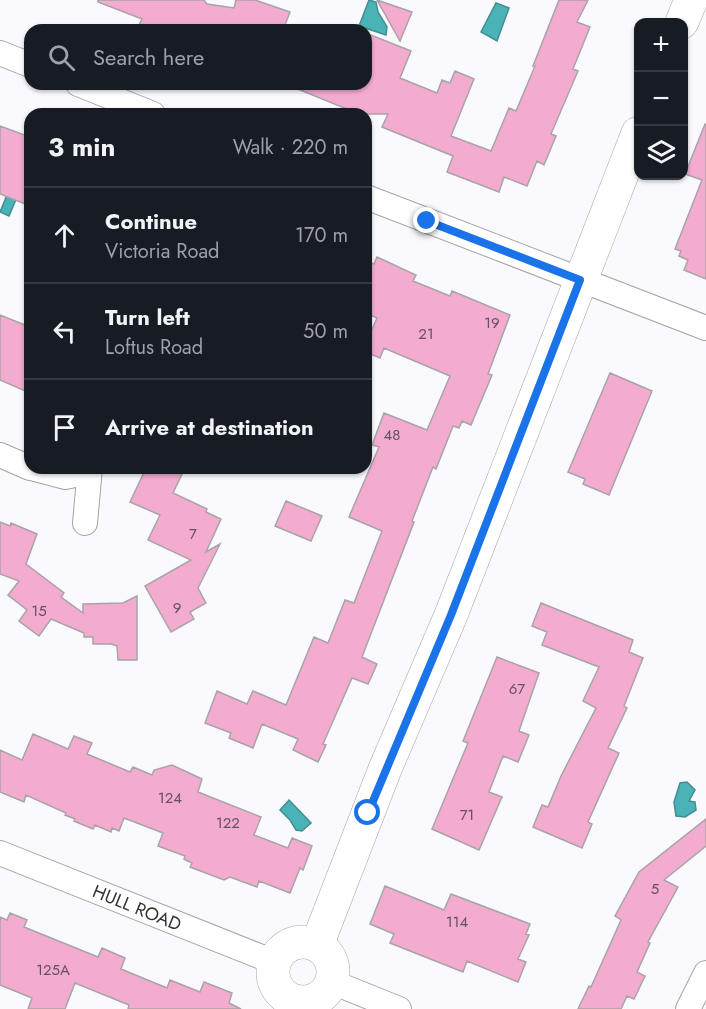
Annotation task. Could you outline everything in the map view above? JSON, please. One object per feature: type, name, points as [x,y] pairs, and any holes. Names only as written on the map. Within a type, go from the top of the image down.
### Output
[{"type":"street","points":[[684,18],[691,0]]},
{"type":"street","points":[[0,53],[24,63]]},
{"type":"street","points":[[93,90],[138,108]]},
{"type":"street","points":[[317,945],[385,769],[451,615],[634,145]]},
{"type":"street","points":[[372,199],[706,328]]},
{"type":"street","points":[[0,456],[24,466]]},
{"type":"street","points":[[53,474],[65,477],[75,474]]},
{"type":"street","points":[[85,523],[89,474]]},
{"type":"street","name":"HULL ROAD","points":[[0,853],[274,962]]},
{"type":"street","points":[[309,942],[317,945],[330,957],[332,982],[321,997],[291,1005],[274,981],[274,962],[284,948],[292,944],[309,942]]},
{"type":"street","points":[[688,1009],[706,973]]},
{"type":"street","points":[[332,982],[399,1009]]},
{"type":"water","points":[[369,0],[376,2],[378,12],[387,27],[386,35],[372,30],[372,24],[360,24]]},
{"type":"water","points":[[496,3],[509,8],[497,41],[481,32]]},
{"type":"water","points":[[20,190],[9,216],[0,212],[7,195]]},
{"type":"water","points":[[687,782],[695,790],[689,801],[695,802],[696,810],[685,817],[676,816],[674,802],[680,783]]},
{"type":"water","points":[[289,800],[311,823],[302,831],[296,830],[280,810]]},
{"type":"building","points":[[98,0],[204,0],[207,4],[234,8],[236,0],[255,0],[290,12],[285,24],[140,24],[142,19],[98,2]]},
{"type":"building","points":[[377,0],[412,12],[400,41]]},
{"type":"building","points":[[559,0],[588,0],[577,22],[590,27],[573,69],[578,71],[551,134],[556,136],[544,165],[537,161],[527,186],[504,177],[499,192],[447,172],[453,156],[382,127],[388,114],[372,114],[372,108],[344,108],[300,90],[372,90],[372,35],[411,51],[400,78],[437,93],[442,80],[450,83],[455,71],[474,79],[451,136],[491,151],[509,108],[516,111],[535,66],[533,66]]},
{"type":"building","points":[[705,124],[706,279],[684,270],[688,260],[679,256],[681,251],[675,249],[702,180],[688,175],[688,166]]},
{"type":"building","points":[[0,126],[24,135],[24,204],[0,194]]},
{"type":"building","points":[[377,257],[416,275],[413,281],[450,296],[452,291],[510,315],[488,374],[492,375],[471,425],[462,421],[459,428],[453,426],[436,469],[433,467],[412,521],[414,522],[362,657],[377,664],[368,684],[352,678],[323,744],[326,745],[318,762],[293,750],[298,739],[262,724],[253,748],[229,738],[231,733],[205,723],[217,691],[247,704],[253,691],[286,705],[314,637],[328,643],[345,600],[354,603],[382,531],[349,517],[367,474],[372,474],[372,463],[379,447],[372,445],[384,413],[427,430],[450,376],[384,348],[380,358],[372,355],[372,329],[377,318],[372,316],[372,263],[374,264]]},
{"type":"building","points":[[0,315],[24,325],[24,390],[0,380]]},
{"type":"building","points":[[610,373],[652,391],[609,495],[583,484],[585,479],[568,472]]},
{"type":"building","points":[[143,474],[182,474],[173,493],[207,509],[206,512],[221,519],[206,552],[220,544],[198,588],[206,603],[190,612],[194,619],[171,632],[145,586],[191,560],[148,540],[160,515],[130,502]]},
{"type":"building","points":[[286,501],[322,516],[311,541],[275,526]]},
{"type":"building","points":[[0,522],[10,526],[11,523],[37,534],[26,564],[64,593],[61,597],[83,613],[83,604],[123,603],[137,596],[137,660],[118,660],[117,646],[93,644],[93,637],[84,637],[84,633],[51,619],[39,636],[19,621],[27,610],[8,595],[19,581],[0,574]]},
{"type":"building","points":[[541,603],[633,640],[629,652],[643,658],[624,706],[627,708],[608,748],[619,753],[588,822],[592,824],[582,848],[533,827],[542,805],[548,807],[561,776],[596,708],[583,701],[599,667],[542,645],[547,632],[532,626]]},
{"type":"building","points":[[497,657],[539,673],[519,731],[529,735],[518,762],[503,756],[489,792],[502,797],[479,850],[432,829],[468,743],[463,741]]},
{"type":"building","points":[[33,734],[68,749],[74,736],[92,743],[87,754],[130,772],[133,767],[152,775],[154,770],[172,765],[202,779],[198,792],[261,817],[254,835],[288,848],[292,838],[312,846],[303,870],[300,868],[290,893],[259,881],[257,887],[230,877],[224,880],[190,867],[192,863],[184,859],[185,856],[158,846],[163,833],[124,818],[119,831],[112,828],[111,832],[95,825],[93,829],[74,821],[75,819],[65,815],[66,813],[26,795],[24,802],[0,792],[0,750],[22,760]]},
{"type":"building","points":[[706,819],[706,846],[664,880],[678,887],[648,942],[650,943],[637,972],[645,976],[634,999],[627,996],[621,1009],[578,1009],[589,986],[591,987],[621,920],[615,916],[639,872]]},
{"type":"building","points":[[385,886],[444,910],[451,894],[530,924],[526,934],[529,935],[518,959],[526,962],[518,982],[467,961],[463,972],[390,943],[394,934],[370,924]]},
{"type":"building","points":[[10,913],[27,920],[24,927],[98,957],[102,948],[125,958],[121,969],[167,988],[170,980],[200,992],[204,982],[232,993],[229,1003],[241,1009],[128,1009],[129,1005],[75,983],[65,1009],[28,1009],[32,998],[0,985],[0,917],[7,920]]},
{"type":"route","points":[[368,813],[451,615],[580,280],[427,221]]}]
